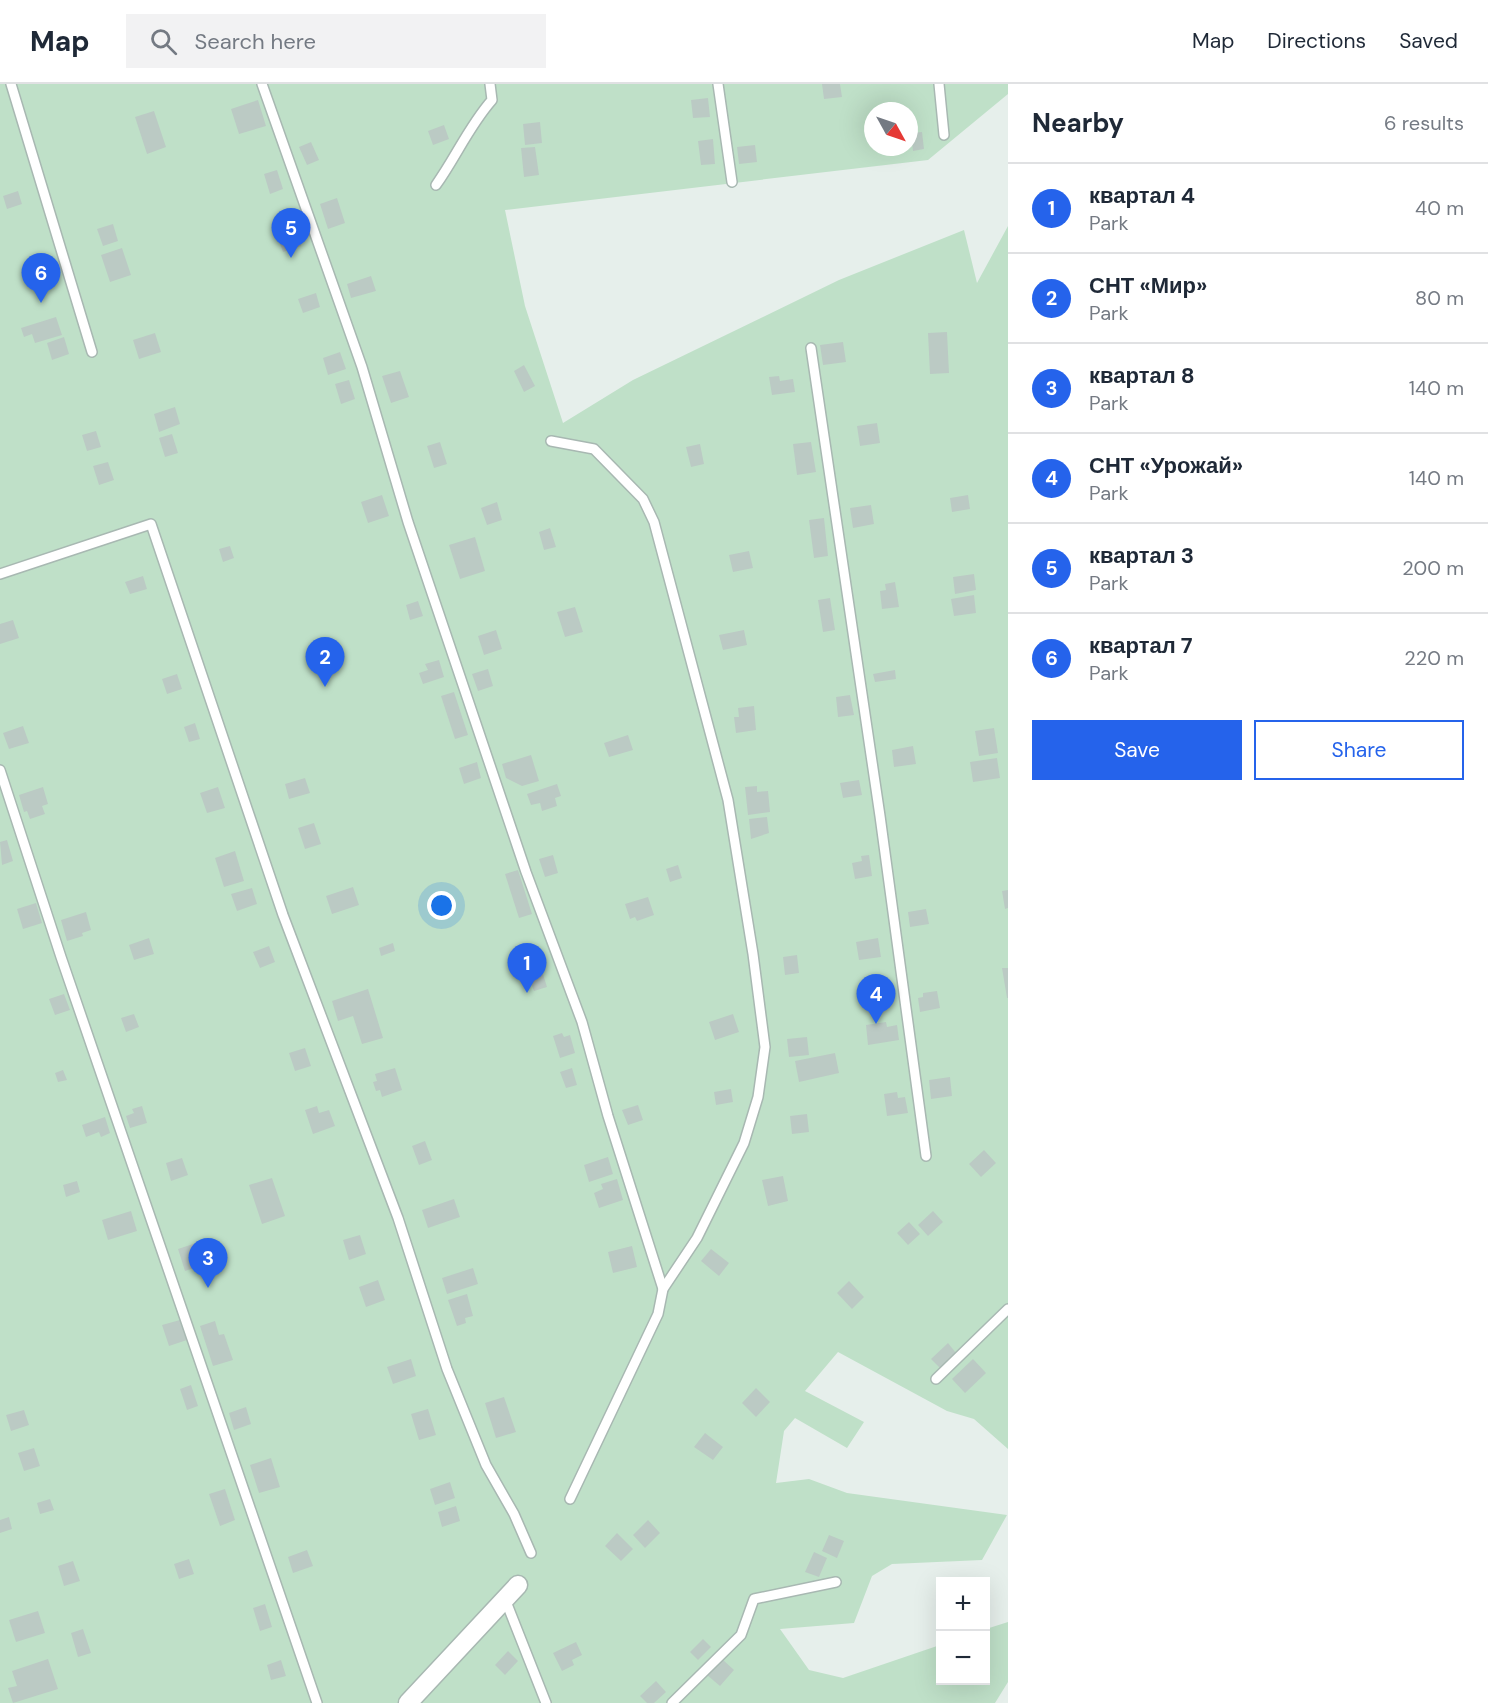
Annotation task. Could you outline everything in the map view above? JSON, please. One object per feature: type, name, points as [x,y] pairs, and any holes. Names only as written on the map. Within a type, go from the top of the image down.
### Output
[{"type":"street","points":[[408,1703],[518,1585]]},
{"type":"lane","points":[[11,84],[92,352]]},
{"type":"lane","points":[[262,84],[362,367],[408,522],[526,872],[582,1022],[608,1116],[663,1289]]},
{"type":"lane","points":[[436,185],[461,147],[474,120],[492,100],[490,84]]},
{"type":"lane","points":[[718,84],[732,182]]},
{"type":"lane","points":[[939,84],[944,135]]},
{"type":"lane","points":[[811,348],[880,816],[926,1156]]},
{"type":"lane","points":[[551,441],[594,449],[643,499],[654,522],[729,800],[765,1047],[758,1097],[744,1143],[697,1238],[663,1289],[658,1314],[570,1499]]},
{"type":"lane","points":[[0,574],[151,524],[283,915],[398,1218],[447,1369],[486,1465],[514,1514],[531,1553]]},
{"type":"lane","points":[[0,770],[61,957],[317,1703]]},
{"type":"lane","points":[[936,1379],[1008,1309]]},
{"type":"lane","points":[[672,1703],[741,1635],[754,1599],[836,1582]]},
{"type":"lane","points":[[505,1599],[546,1703]]},
{"type":"green space","points":[[0,84],[1008,84],[1008,94],[928,160],[505,210],[525,306],[563,423],[633,380],[839,280],[964,230],[977,283],[1008,226],[1008,1449],[974,1419],[947,1411],[838,1352],[805,1391],[864,1422],[847,1448],[795,1418],[784,1431],[776,1483],[809,1479],[847,1493],[1007,1515],[982,1560],[892,1564],[872,1576],[854,1623],[780,1629],[809,1670],[843,1678],[936,1646],[936,1685],[990,1685],[990,1628],[1008,1622],[1008,1682],[995,1703],[0,1703]]},
{"type":"building","points":[[822,84],[840,84],[842,97],[824,99]]},
{"type":"building","points":[[708,98],[710,117],[693,118],[691,100]]},
{"type":"building","points":[[258,100],[266,126],[239,134],[231,109]]},
{"type":"building","points":[[154,111],[166,147],[147,154],[135,117]]},
{"type":"building","points":[[540,122],[542,143],[525,145],[523,124]]},
{"type":"building","points":[[444,125],[449,139],[433,145],[428,131]]},
{"type":"building","points":[[918,132],[922,132],[924,149],[918,150]]},
{"type":"building","points":[[713,139],[715,164],[701,165],[698,141]]},
{"type":"building","points":[[311,142],[319,160],[307,165],[299,147]]},
{"type":"building","points":[[755,145],[757,162],[739,164],[737,147]]},
{"type":"building","points":[[535,147],[539,175],[524,177],[521,148]]},
{"type":"building","points":[[277,170],[283,189],[270,194],[264,174]]},
{"type":"building","points":[[18,191],[22,204],[7,209],[3,196]]},
{"type":"building","points":[[337,198],[345,223],[328,229],[320,204]]},
{"type":"building","points":[[113,224],[118,241],[103,246],[97,229]]},
{"type":"building","points":[[294,224],[301,246],[283,252],[275,230]]},
{"type":"building","points":[[122,248],[131,275],[110,282],[101,255]]},
{"type":"building","points":[[371,276],[376,291],[351,298],[347,284]]},
{"type":"building","points":[[316,293],[320,307],[303,313],[298,299]]},
{"type":"building","points":[[56,317],[62,335],[35,343],[32,334],[24,337],[21,328]]},
{"type":"building","points":[[947,332],[949,373],[930,374],[928,333]]},
{"type":"building","points":[[155,333],[161,352],[139,359],[133,340]]},
{"type":"building","points":[[64,337],[69,354],[52,360],[47,343]]},
{"type":"building","points":[[843,342],[846,362],[823,365],[820,345]]},
{"type":"building","points":[[340,352],[346,369],[328,375],[323,358]]},
{"type":"building","points":[[524,365],[535,386],[524,392],[514,371]]},
{"type":"building","points":[[400,371],[409,397],[391,403],[382,376]]},
{"type":"building","points":[[779,376],[780,381],[793,379],[795,392],[772,395],[769,377]]},
{"type":"building","points":[[349,380],[355,399],[341,404],[335,384]]},
{"type":"building","points":[[175,407],[180,424],[159,432],[154,414]]},
{"type":"building","points":[[877,423],[880,443],[860,446],[857,426]]},
{"type":"building","points":[[96,431],[101,447],[87,451],[82,435]]},
{"type":"building","points":[[172,434],[178,453],[165,457],[159,438]]},
{"type":"building","points":[[440,442],[447,464],[434,468],[427,446]]},
{"type":"building","points":[[811,442],[816,472],[797,475],[793,444]]},
{"type":"building","points":[[700,444],[704,464],[691,467],[686,447]]},
{"type":"building","points":[[108,462],[114,480],[99,485],[93,466]]},
{"type":"building","points":[[382,495],[389,516],[368,523],[361,502]]},
{"type":"building","points":[[968,495],[970,509],[952,512],[950,498]]},
{"type":"building","points":[[497,502],[502,520],[487,525],[481,508]]},
{"type":"building","points":[[871,505],[874,524],[853,528],[850,508]]},
{"type":"building","points":[[824,518],[828,556],[814,558],[809,520]]},
{"type":"building","points":[[550,528],[556,547],[544,550],[539,532]]},
{"type":"building","points":[[475,537],[485,571],[460,579],[449,545]]},
{"type":"building","points":[[230,546],[234,558],[223,562],[219,549]]},
{"type":"building","points":[[749,551],[753,568],[733,572],[729,555]]},
{"type":"building","points":[[974,574],[976,590],[955,594],[953,577]]},
{"type":"building","points":[[143,576],[147,589],[130,594],[125,582]]},
{"type":"building","points":[[895,582],[899,607],[882,609],[880,591],[886,590],[885,584]]},
{"type":"building","points":[[974,595],[976,613],[954,616],[951,599]]},
{"type":"building","points":[[830,598],[835,630],[823,632],[818,600]]},
{"type":"building","points":[[418,601],[423,616],[410,620],[406,605]]},
{"type":"building","points":[[575,607],[583,632],[565,637],[557,612]]},
{"type":"building","points":[[13,620],[19,638],[0,644],[0,624]]},
{"type":"building","points":[[496,630],[502,649],[484,655],[478,636]]},
{"type":"building","points":[[744,630],[747,645],[723,650],[719,635]]},
{"type":"building","points":[[439,660],[444,677],[423,684],[419,673],[428,670],[425,664]]},
{"type":"building","points":[[488,669],[493,686],[478,691],[472,674]]},
{"type":"building","points":[[895,670],[896,679],[875,682],[873,674]]},
{"type":"building","points":[[177,674],[182,689],[167,694],[162,679]]},
{"type":"building","points":[[454,692],[468,735],[455,739],[441,696]]},
{"type":"building","points":[[850,695],[854,715],[838,717],[836,697]]},
{"type":"building","points":[[754,706],[756,730],[736,733],[734,717],[739,717],[738,708]]},
{"type":"building","points":[[195,723],[200,739],[189,742],[184,727]]},
{"type":"building","points":[[23,726],[29,743],[9,749],[3,733]]},
{"type":"building","points":[[994,728],[998,753],[979,756],[975,731]]},
{"type":"building","points":[[628,735],[633,750],[609,757],[604,743]]},
{"type":"building","points":[[913,746],[916,764],[894,767],[892,750]]},
{"type":"building","points":[[531,755],[539,781],[522,786],[506,778],[502,764]]},
{"type":"building","points":[[997,758],[1000,778],[973,782],[970,762]]},
{"type":"building","points":[[477,762],[481,778],[464,784],[459,768]]},
{"type":"building","points":[[305,778],[310,793],[289,799],[285,784]]},
{"type":"building","points":[[859,780],[862,795],[843,798],[840,783]]},
{"type":"building","points":[[557,784],[561,796],[555,798],[557,806],[542,811],[540,803],[531,805],[527,794]]},
{"type":"building","points":[[757,786],[757,792],[768,791],[770,812],[748,815],[745,787]]},
{"type":"building","points":[[43,787],[48,804],[42,806],[45,814],[30,819],[27,811],[24,812],[19,795]]},
{"type":"building","points":[[218,787],[225,808],[207,813],[200,793]]},
{"type":"building","points":[[767,817],[769,833],[751,839],[749,819]]},
{"type":"building","points":[[314,823],[321,844],[305,849],[298,828]]},
{"type":"building","points":[[7,840],[13,861],[2,865],[0,842]]},
{"type":"building","points":[[235,851],[244,881],[224,887],[215,858]]},
{"type":"building","points":[[553,855],[558,873],[545,877],[539,859]]},
{"type":"building","points":[[869,855],[872,876],[855,879],[852,863],[862,861],[861,856]]},
{"type":"building","points":[[678,865],[682,878],[670,882],[666,869]]},
{"type":"building","points":[[518,870],[532,914],[519,918],[505,874]]},
{"type":"building","points":[[353,887],[359,905],[332,914],[326,896]]},
{"type":"building","points":[[252,888],[257,904],[237,911],[231,894]]},
{"type":"building","points":[[1008,890],[1008,908],[1005,909],[1002,891]]},
{"type":"building","points":[[648,897],[654,915],[637,921],[635,917],[630,919],[625,904]]},
{"type":"building","points":[[36,903],[42,923],[23,929],[17,909]]},
{"type":"building","points":[[926,909],[929,924],[910,927],[908,912]]},
{"type":"building","points":[[86,912],[91,930],[82,933],[83,936],[67,941],[61,920]]},
{"type":"building","points":[[149,938],[154,954],[134,960],[129,945]]},
{"type":"building","points":[[878,938],[881,957],[859,960],[856,942]]},
{"type":"building","points":[[393,943],[395,951],[381,956],[379,948]]},
{"type":"building","points":[[269,946],[275,962],[260,968],[253,952]]},
{"type":"building","points":[[797,955],[799,973],[785,975],[783,957]]},
{"type":"building","points":[[1002,968],[1008,968],[1008,998],[1007,998]]},
{"type":"building","points":[[542,971],[547,987],[534,991],[528,975]]},
{"type":"building","points":[[368,989],[383,1038],[362,1044],[353,1016],[338,1021],[332,1001]]},
{"type":"building","points":[[937,991],[940,1008],[920,1012],[918,998],[923,997],[923,993]]},
{"type":"building","points":[[64,994],[70,1010],[55,1015],[49,999]]},
{"type":"building","points":[[134,1014],[139,1027],[126,1032],[121,1018]]},
{"type":"building","points":[[733,1014],[739,1032],[715,1040],[709,1022]]},
{"type":"building","points":[[886,1022],[887,1027],[897,1025],[899,1040],[868,1045],[866,1025]]},
{"type":"building","points":[[562,1033],[564,1037],[570,1035],[575,1053],[560,1058],[553,1036]]},
{"type":"building","points":[[807,1037],[809,1055],[789,1057],[787,1039]]},
{"type":"building","points":[[305,1048],[311,1066],[295,1071],[289,1053]]},
{"type":"building","points":[[835,1053],[839,1073],[799,1082],[795,1061]]},
{"type":"building","points":[[395,1068],[402,1090],[382,1097],[380,1090],[376,1091],[373,1082],[377,1081],[375,1074]]},
{"type":"building","points":[[572,1068],[577,1085],[566,1088],[560,1072]]},
{"type":"building","points":[[63,1070],[67,1080],[58,1082],[55,1073]]},
{"type":"building","points":[[950,1077],[952,1096],[931,1099],[929,1080]]},
{"type":"building","points":[[731,1089],[733,1102],[716,1105],[714,1092]]},
{"type":"building","points":[[897,1092],[898,1098],[905,1097],[908,1113],[887,1116],[884,1094]]},
{"type":"building","points":[[638,1105],[643,1120],[628,1125],[622,1110]]},
{"type":"building","points":[[142,1106],[147,1123],[130,1128],[126,1116],[134,1113],[132,1109]]},
{"type":"building","points":[[317,1106],[319,1113],[329,1110],[335,1126],[313,1134],[305,1110]]},
{"type":"building","points":[[807,1114],[809,1132],[792,1134],[790,1116]]},
{"type":"building","points":[[105,1117],[110,1133],[101,1137],[99,1132],[86,1137],[82,1125]]},
{"type":"building","points":[[425,1141],[432,1160],[419,1165],[412,1146]]},
{"type":"building","points":[[984,1150],[996,1163],[981,1177],[969,1164]]},
{"type":"building","points":[[608,1157],[613,1174],[589,1182],[584,1165]]},
{"type":"building","points":[[182,1158],[188,1175],[171,1181],[166,1163]]},
{"type":"building","points":[[783,1176],[788,1201],[768,1206],[762,1180]]},
{"type":"building","points":[[272,1178],[285,1216],[262,1224],[249,1185]]},
{"type":"building","points":[[617,1179],[623,1200],[599,1208],[594,1193],[603,1189],[601,1184]]},
{"type":"building","points":[[77,1181],[80,1192],[66,1197],[63,1185]]},
{"type":"building","points":[[454,1199],[460,1217],[428,1228],[422,1210]]},
{"type":"building","points":[[131,1211],[137,1231],[108,1240],[102,1220]]},
{"type":"building","points":[[933,1211],[943,1222],[928,1236],[918,1225]]},
{"type":"building","points":[[909,1222],[920,1234],[908,1245],[897,1233]]},
{"type":"building","points":[[360,1235],[366,1254],[349,1260],[343,1240]]},
{"type":"building","points":[[196,1243],[203,1265],[185,1271],[178,1249]]},
{"type":"building","points":[[632,1246],[637,1267],[613,1273],[608,1252]]},
{"type":"building","points":[[711,1249],[729,1263],[719,1276],[701,1261]]},
{"type":"building","points":[[473,1268],[478,1284],[447,1294],[442,1278]]},
{"type":"building","points":[[378,1280],[385,1300],[366,1307],[359,1287]]},
{"type":"building","points":[[849,1281],[864,1297],[852,1309],[837,1293]]},
{"type":"building","points":[[467,1294],[473,1316],[465,1318],[466,1323],[457,1326],[448,1300]]},
{"type":"building","points":[[180,1320],[187,1340],[169,1346],[162,1325]]},
{"type":"building","points":[[215,1321],[219,1335],[224,1334],[233,1360],[213,1366],[200,1326]]},
{"type":"building","points":[[948,1343],[956,1353],[940,1368],[931,1359]]},
{"type":"building","points":[[411,1359],[416,1376],[393,1384],[387,1367]]},
{"type":"building","points":[[973,1359],[986,1373],[965,1393],[952,1379]]},
{"type":"building","points":[[191,1385],[198,1406],[187,1410],[180,1389]]},
{"type":"building","points":[[756,1388],[770,1402],[756,1417],[742,1403]]},
{"type":"building","points":[[504,1397],[516,1432],[496,1438],[485,1403]]},
{"type":"building","points":[[246,1407],[251,1424],[234,1430],[229,1413]]},
{"type":"building","points":[[428,1409],[436,1435],[419,1440],[411,1414]]},
{"type":"building","points":[[24,1410],[29,1425],[11,1431],[6,1415]]},
{"type":"building","points":[[705,1433],[723,1447],[713,1460],[694,1447]]},
{"type":"building","points":[[34,1448],[40,1466],[24,1471],[18,1453]]},
{"type":"building","points":[[271,1458],[280,1487],[259,1493],[250,1465]]},
{"type":"building","points":[[450,1482],[455,1498],[435,1505],[430,1489]]},
{"type":"building","points":[[225,1489],[235,1520],[220,1526],[209,1494]]},
{"type":"building","points":[[50,1499],[54,1510],[40,1514],[37,1503]]},
{"type":"building","points":[[456,1506],[460,1521],[442,1527],[438,1512]]},
{"type":"building","points":[[9,1517],[12,1529],[0,1533],[0,1520]]},
{"type":"building","points":[[648,1520],[660,1533],[645,1548],[633,1535]]},
{"type":"building","points":[[617,1533],[633,1549],[621,1561],[605,1546]]},
{"type":"building","points":[[829,1535],[844,1541],[837,1558],[822,1551]]},
{"type":"building","points":[[307,1550],[313,1566],[293,1573],[288,1557]]},
{"type":"building","points":[[814,1552],[827,1558],[819,1577],[805,1572]]},
{"type":"building","points":[[189,1559],[194,1574],[179,1579],[174,1564]]},
{"type":"building","points":[[73,1561],[80,1581],[64,1586],[58,1566]]},
{"type":"building","points":[[265,1604],[272,1627],[260,1631],[253,1608]]},
{"type":"building","points":[[38,1611],[45,1633],[16,1642],[9,1620]]},
{"type":"building","points":[[83,1629],[91,1653],[78,1657],[71,1633]]},
{"type":"building","points":[[703,1639],[711,1647],[698,1660],[690,1652]]},
{"type":"building","points":[[576,1642],[582,1655],[572,1660],[574,1665],[562,1671],[553,1653]]},
{"type":"building","points":[[508,1651],[518,1661],[505,1675],[495,1665]]},
{"type":"building","points":[[48,1659],[58,1689],[13,1703],[8,1688],[17,1686],[12,1671]]},
{"type":"building","points":[[722,1659],[734,1670],[720,1686],[707,1675]]},
{"type":"building","points":[[281,1660],[286,1676],[271,1680],[267,1665]]},
{"type":"building","points":[[656,1681],[666,1692],[654,1703],[647,1703],[640,1696]]},
{"type":"place","name":"квартал 3","points":[[291,258]]},
{"type":"place","name":"квартал 7","points":[[41,303]]},
{"type":"place","name":"СНТ «Мир»","points":[[325,687]]},
{"type":"place","name":"квартал 4","points":[[527,993]]},
{"type":"place","name":"СНТ «Урожай»","points":[[876,1024]]},
{"type":"place","name":"квартал 8","points":[[208,1288]]}]
